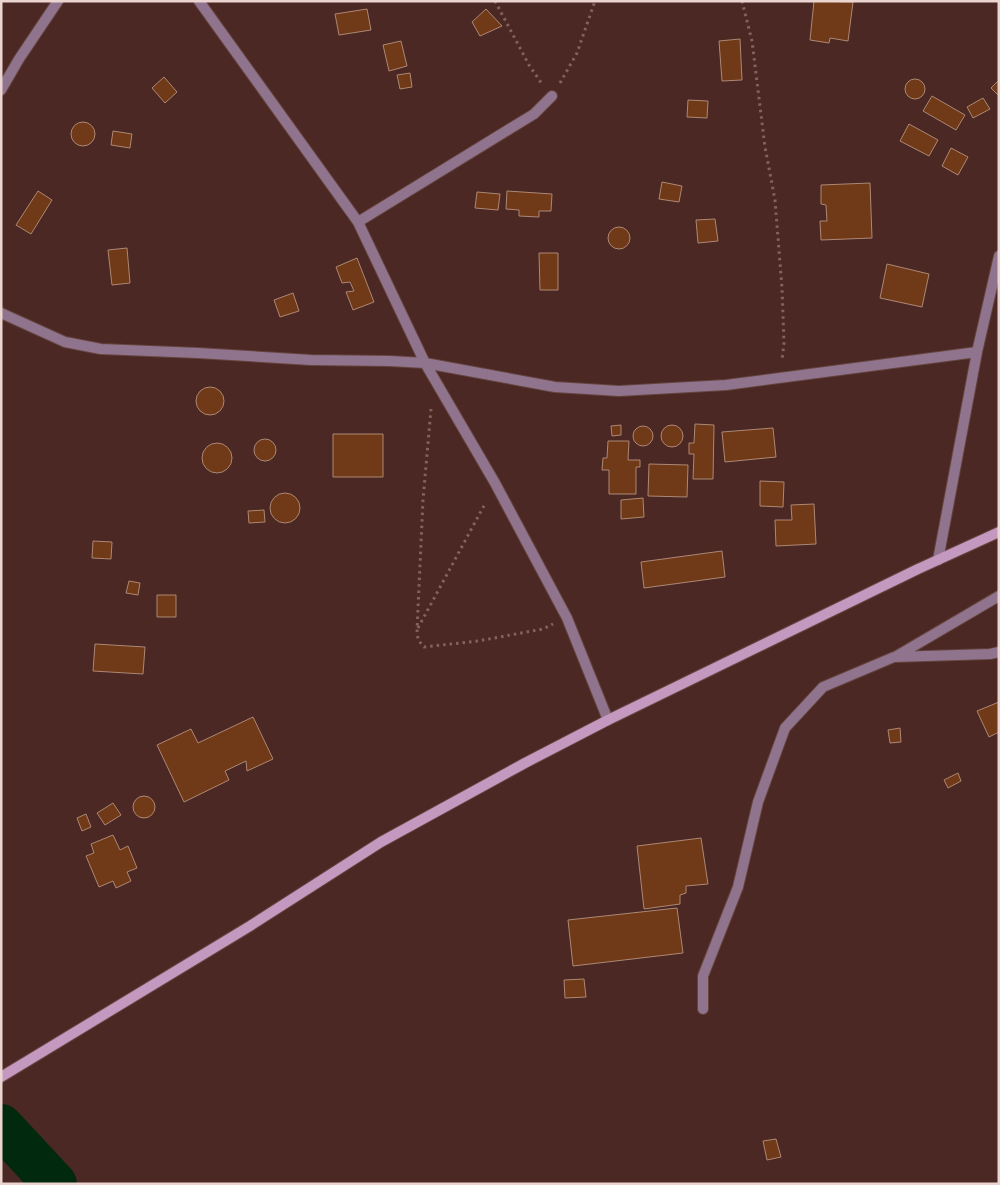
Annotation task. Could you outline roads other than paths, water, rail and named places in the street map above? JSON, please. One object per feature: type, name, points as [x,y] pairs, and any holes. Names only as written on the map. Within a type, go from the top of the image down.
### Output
[{"type":"street","points":[[1,90],[58,1]]},
{"type":"street","points":[[203,4],[358,222],[425,363],[495,484],[567,618],[608,720]]},
{"type":"street","points":[[358,222],[534,114],[552,96]]},
{"type":"street","points":[[938,560],[977,352],[999,256]]},
{"type":"street","points":[[1,313],[65,342],[101,350],[198,353],[311,360],[425,363],[555,387],[619,391],[726,385],[977,352]]},
{"type":"street","points":[[1,1077],[250,926],[381,842],[525,763],[608,720],[999,532]]},
{"type":"street","points":[[703,1009],[703,976],[738,887],[758,802],[785,728],[823,687],[894,657],[999,596]]},
{"type":"street","points":[[894,657],[996,655]]},
{"type":"waterway","points":[[1,1126],[55,1184]]}]
